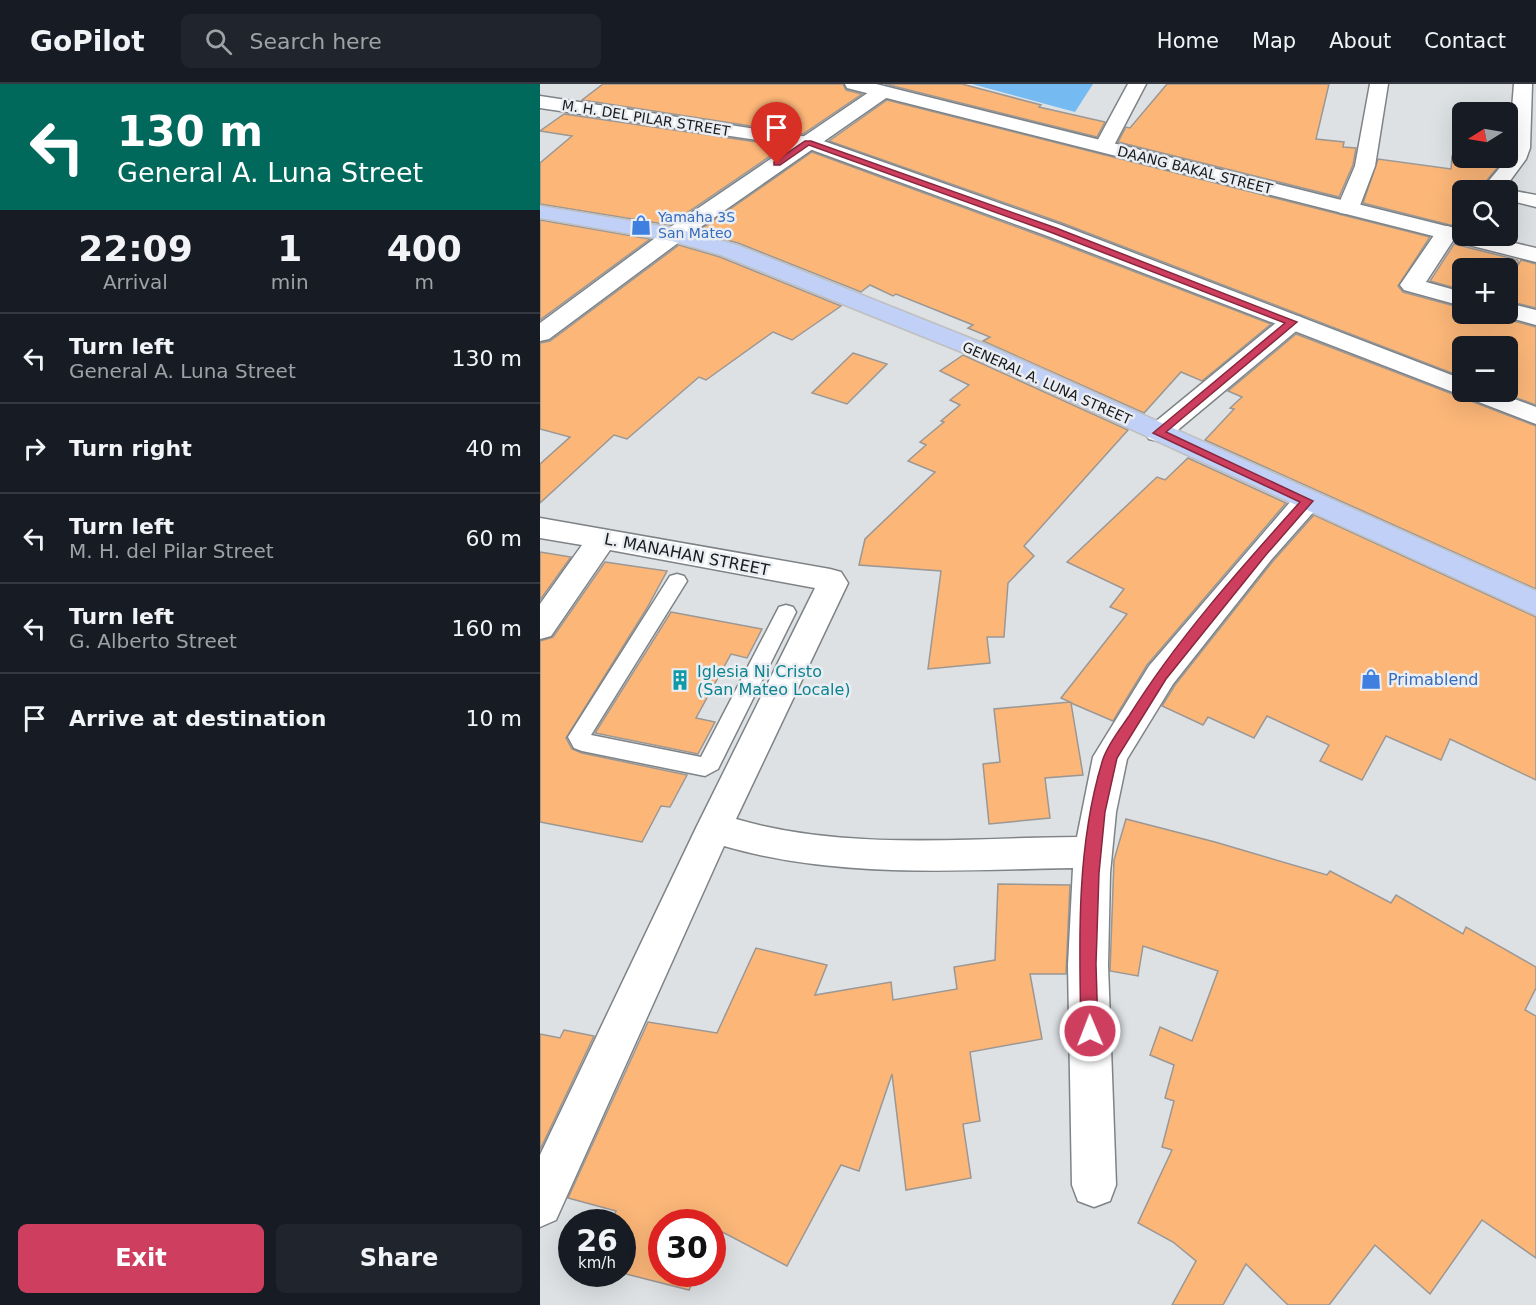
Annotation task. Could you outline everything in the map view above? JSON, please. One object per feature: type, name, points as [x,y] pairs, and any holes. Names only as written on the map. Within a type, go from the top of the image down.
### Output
[{"type":"main road","name":"GENERAL A. LUNA STREET","points":[[540,212],[674,235],[729,250],[983,352],[1536,604]]},
{"type":"street","name":"DAANG BAKAL STREET","points":[[854,84],[1452,232]]},
{"type":"street","points":[[1104,147],[1137,84]]},
{"type":"street","points":[[1348,208],[1365,166],[1378,84]]},
{"type":"street","points":[[1500,180],[1516,159],[1521,148],[1523,84]]},
{"type":"street","points":[[540,334],[674,235],[882,92]]},
{"type":"street","name":"M. H. DEL PILAR STREET","points":[[540,102],[808,142],[1053,230],[1452,384]]},
{"type":"street","points":[[1518,196],[1536,201]]},
{"type":"street","points":[[1452,238],[1412,285],[1452,296]]},
{"type":"street","name":"DAANG BAKAL STREET","points":[[1503,246],[1536,255]]},
{"type":"street","points":[[1518,313],[1536,318]]},
{"type":"street","points":[[1158,433],[1292,322]]},
{"type":"street","points":[[1499,402],[1536,416]]},
{"type":"street","points":[[1094,1185],[1088,964],[1098,812],[1110,757],[1161,675],[1261,553],[1307,501]]},
{"type":"street","name":"L. MANAHAN STREET","points":[[540,528],[831,580],[833,583],[714,828]]},
{"type":"street","points":[[540,628],[603,538]]},
{"type":"street","points":[[540,1203],[714,828],[774,844],[836,851],[942,856],[1094,852]]},
{"type":"lane","points":[[677,580],[583,729],[579,736],[582,742],[705,767],[710,763],[786,612]]},
{"type":"shaded area","points":[[972,84],[1093,84],[1075,112]]},
{"type":"building","points":[[603,84],[843,84],[846,90],[862,94],[803,134],[582,100]]},
{"type":"building","points":[[885,84],[962,84],[1041,105],[1039,107],[1105,122],[1097,137]]},
{"type":"building","points":[[1167,84],[1329,84],[1316,139],[1344,142],[1343,147],[1356,148],[1353,165],[1339,197],[1118,142],[1126,127],[1130,128]]},
{"type":"building","points":[[887,100],[1430,237],[1398,286],[1403,292],[1452,305],[1452,324],[1518,324],[1518,322],[1536,327],[1536,405],[1518,398],[1518,336],[1452,336],[1452,373],[1062,223],[829,141]]},
{"type":"building","points":[[564,114],[785,146],[669,225],[540,204],[540,163],[572,136],[540,131]]},
{"type":"building","points":[[812,152],[1044,237],[1271,324],[1202,381],[1181,372],[1144,413],[983,341],[990,337],[968,328],[973,325],[896,294],[893,296],[870,285],[861,292],[738,243],[697,232]]},
{"type":"building","points":[[1452,156],[1452,168],[1497,168],[1487,180],[1452,180],[1452,225],[1363,203],[1378,159],[1451,169]]},
{"type":"building","points":[[540,220],[650,239],[540,320]]},
{"type":"building","points":[[679,245],[720,257],[841,306],[792,340],[773,332],[706,380],[699,377],[627,439],[614,435],[540,503],[540,464],[570,437],[540,429],[540,343],[550,341]]},
{"type":"building","points":[[1453,246],[1462,246],[1510,258],[1452,258],[1452,287],[1430,281]]},
{"type":"building","points":[[1521,260],[1536,264],[1536,308],[1518,304],[1518,265]]},
{"type":"building","points":[[1296,334],[1452,394],[1452,402],[1473,402],[1536,426],[1536,589],[1205,440],[1234,409],[1230,408],[1242,397],[1228,391]]},
{"type":"building","points":[[853,353],[887,364],[847,404],[812,393]]},
{"type":"building","points":[[963,355],[1128,430],[1024,546],[1034,556],[1008,583],[1004,637],[987,637],[990,663],[928,669],[941,571],[859,565],[865,539],[935,472],[908,461],[926,445],[920,442],[960,405],[950,400],[969,385],[940,371]]},
{"type":"building","points":[[1188,458],[1286,503],[1147,665],[1113,721],[1071,703],[1083,775],[1045,778],[1050,818],[989,824],[983,764],[1000,762],[994,709],[1070,702],[1061,698],[1127,614],[1110,607],[1124,589],[1067,562],[1157,477],[1165,480]]},
{"type":"building","points":[[1314,515],[1536,617],[1536,780],[1450,739],[1441,760],[1386,736],[1362,780],[1320,761],[1329,745],[1267,716],[1254,738],[1208,717],[1203,725],[1162,706],[1175,685],[1273,561]]},
{"type":"building","points":[[540,552],[571,557],[540,600]]},
{"type":"building","points":[[605,562],[667,571],[647,608],[566,738],[572,749],[582,753],[687,775],[670,807],[661,806],[642,842],[540,822],[540,641],[553,637]]},
{"type":"building","name":"Iglesia Ni Cristo (San Mateo Locale)","points":[[671,612],[762,629],[747,658],[731,654],[696,718],[715,722],[698,754],[595,733]]},
{"type":"building","points":[[1126,819],[1327,875],[1330,871],[1391,903],[1396,895],[1463,934],[1466,927],[1536,967],[1536,988],[1525,1010],[1536,1016],[1536,1258],[1482,1220],[1430,1294],[1375,1245],[1329,1305],[1288,1305],[1246,1264],[1223,1305],[1172,1305],[1196,1261],[1173,1242],[1138,1223],[1172,1150],[1162,1147],[1174,1101],[1165,1098],[1174,1065],[1150,1055],[1160,1027],[1192,1041],[1218,971],[1143,946],[1138,976],[1110,971],[1114,860]]},
{"type":"building","points":[[998,884],[1070,885],[1066,974],[1030,974],[1042,1039],[970,1052],[980,1121],[963,1124],[971,1178],[906,1190],[892,1074],[859,1171],[841,1165],[787,1266],[726,1234],[726,1209],[648,1209],[648,1280],[636,1277],[636,1209],[609,1209],[568,1198],[648,1022],[717,1033],[756,948],[827,965],[815,995],[891,982],[893,1000],[957,989],[954,967],[995,960]]},
{"type":"building","points":[[564,1030],[594,1036],[540,1150],[540,1034],[560,1038]]},
{"type":"place","name":"Yamaha 3S San Mateo","points":[[641,225]]},
{"type":"place","name":"Primablend","points":[[1371,679]]},
{"type":"place","name":"Iglesia Ni Cristo (San Mateo Locale)","points":[[680,680]]},
{"type":"route","points":[[777,164],[808,142],[1053,230],[1292,322],[1158,433],[1307,501],[1261,553],[1161,675],[1110,757],[1098,812],[1091,873],[1088,964],[1090,1031]]}]
